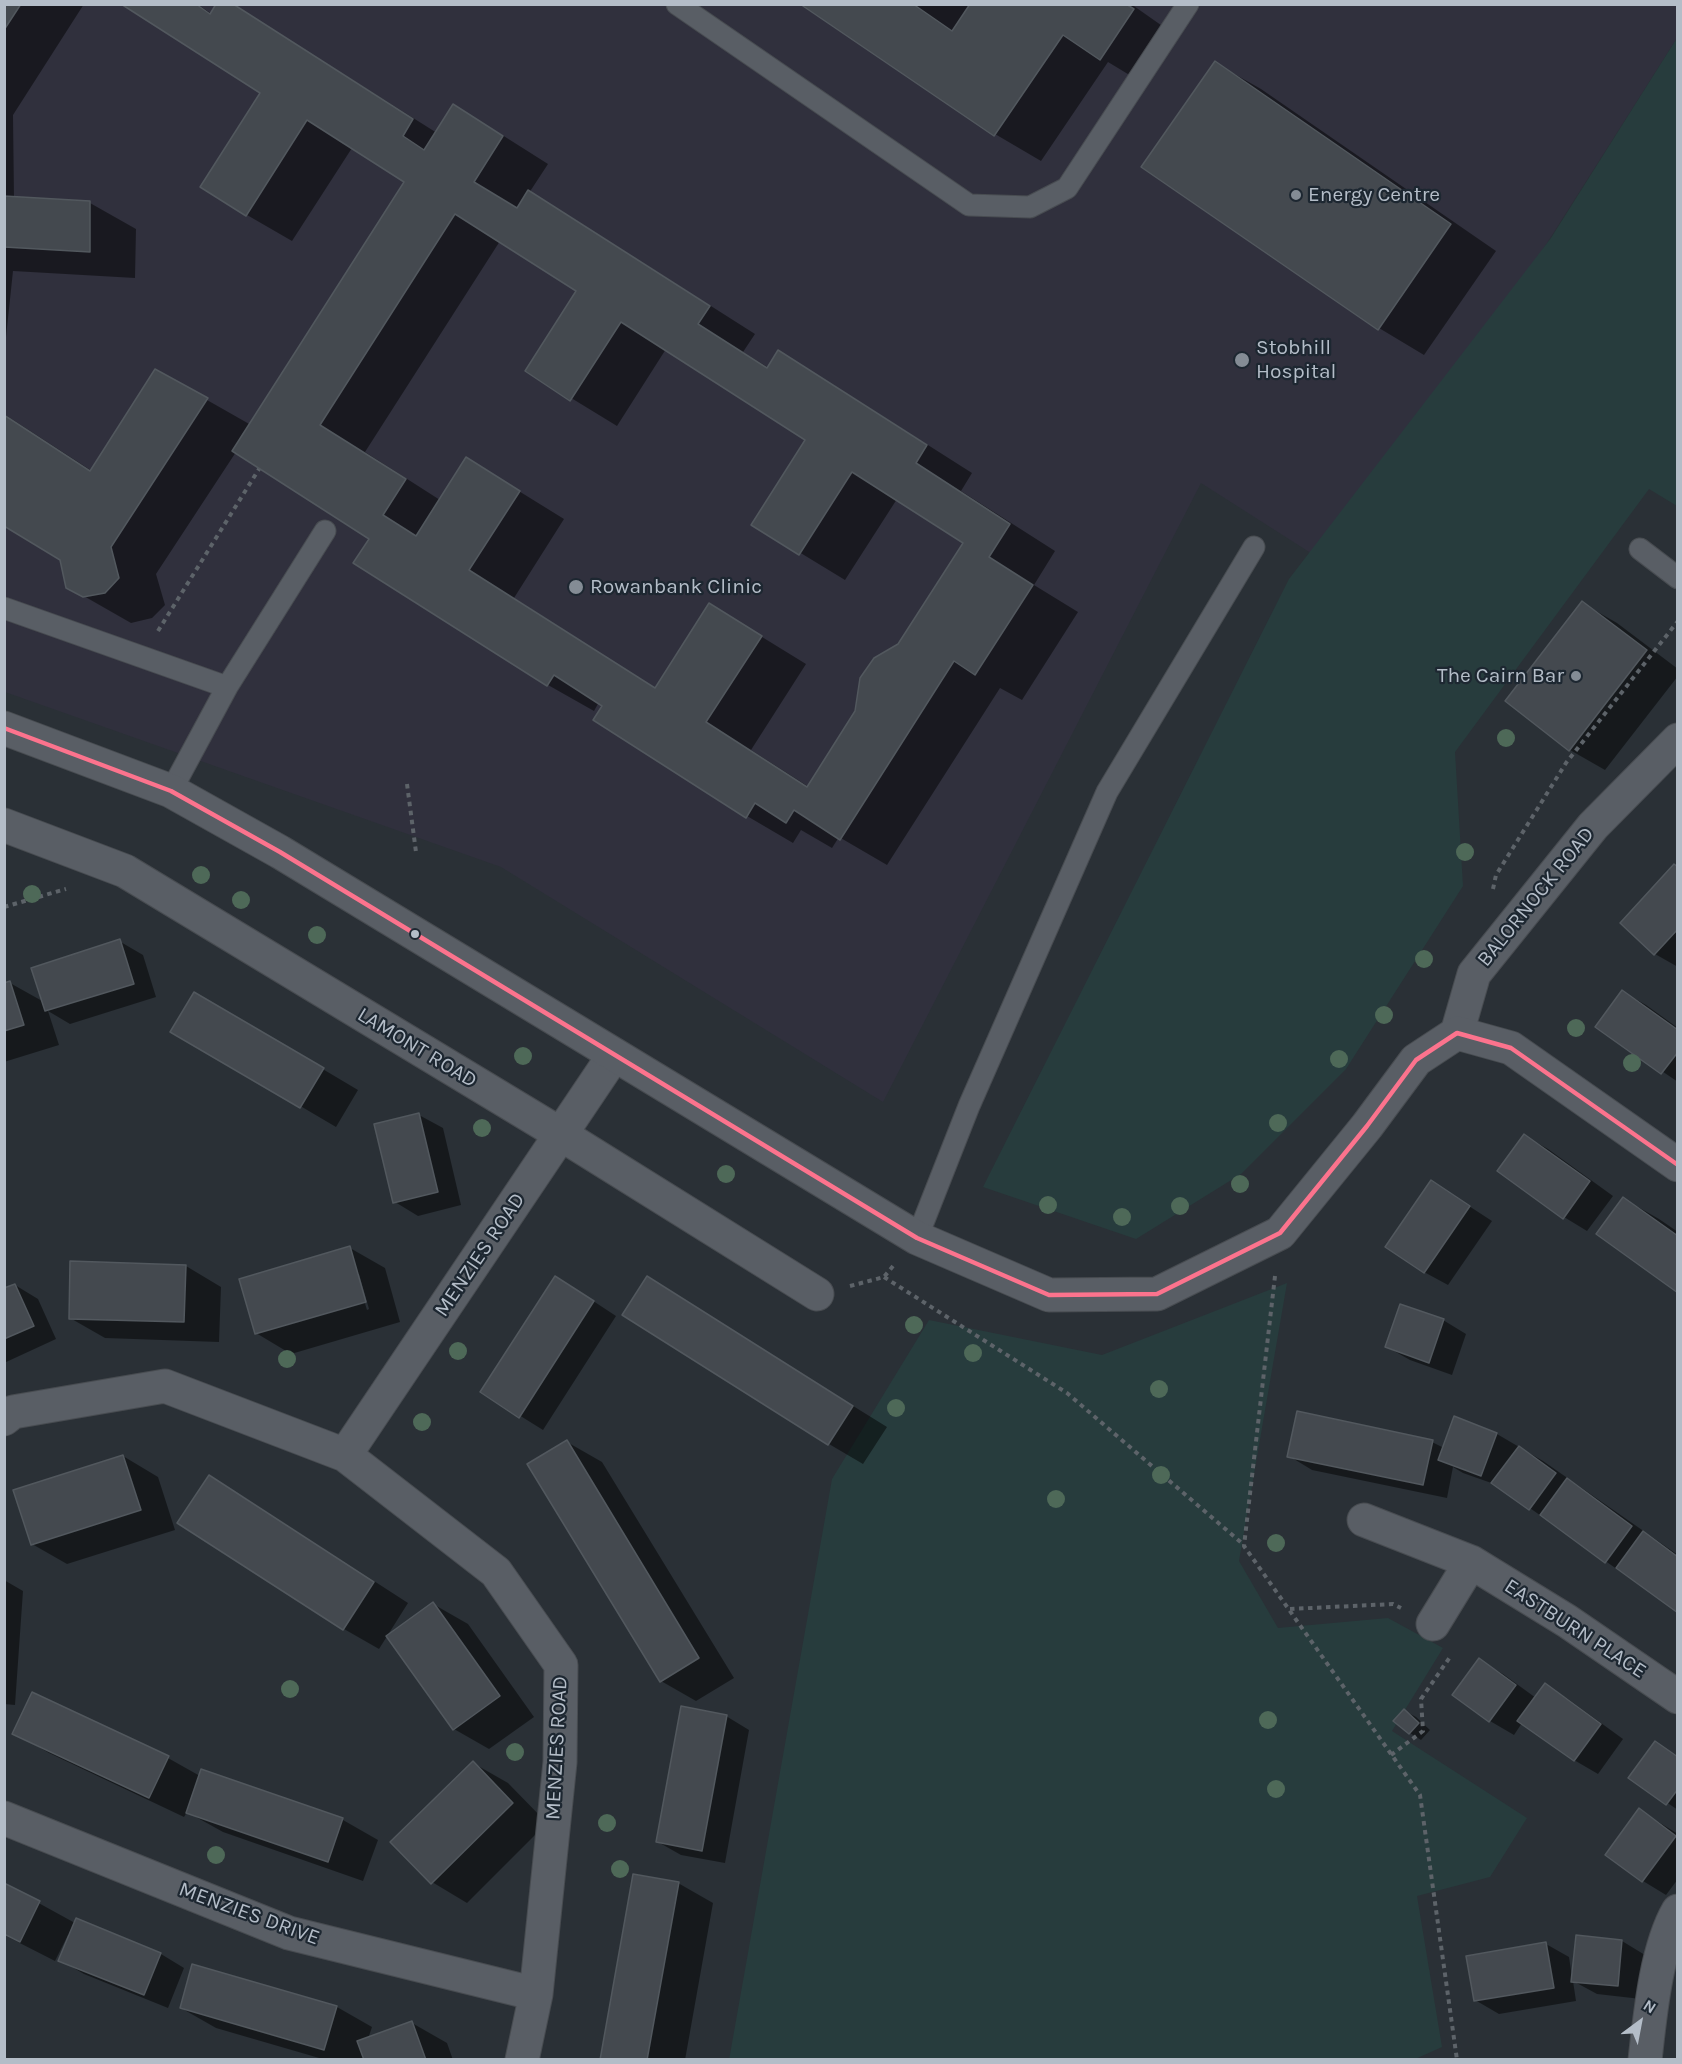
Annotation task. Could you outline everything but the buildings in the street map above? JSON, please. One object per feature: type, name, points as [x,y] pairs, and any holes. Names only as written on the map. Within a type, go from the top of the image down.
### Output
[{"type":"street","points":[[4,728],[171,791],[280,852],[917,1238],[1049,1295],[1157,1294],[1280,1233],[1367,1126],[1416,1060],[1457,1033],[1511,1048],[1677,1165]]},
{"type":"street","name":"BALORNOCK ROAD","points":[[1457,1033],[1474,974],[1593,826],[1677,740]]},
{"type":"street","name":"LAMONT ROAD","points":[[4,825],[125,871],[562,1135],[817,1294]]},
{"type":"street","name":"MENZIES ROAD","points":[[345,1455],[614,1055]]},
{"type":"street","name":"MENZIES ROAD","points":[[4,1419],[13,1412],[165,1386],[345,1455],[496,1572],[561,1665],[560,1762],[536,1994],[522,2060]]},
{"type":"street","name":"EASTBURN PLACE","points":[[1364,1520],[1471,1562],[1568,1621],[1677,1697]]},
{"type":"street","points":[[1433,1623],[1471,1562]]},
{"type":"street","name":"MENZIES DRIVE","points":[[4,1818],[289,1933],[536,1994]]},
{"type":"street","points":[[1645,2060],[1651,2007],[1668,1927],[1677,1911]]},
{"type":"lane","points":[[677,4],[969,205],[1020,207],[1030,207],[1067,188],[1180,7]]},
{"type":"lane","points":[[171,791],[227,687],[326,531]]},
{"type":"lane","points":[[917,1238],[969,1106],[1107,792],[1254,547]]},
{"type":"lane","points":[[1640,549],[1677,578]]},
{"type":"lane","points":[[4,608],[227,687]]},
{"type":"path","points":[[142,657],[259,468]]},
{"type":"path","points":[[1491,897],[1496,875],[1566,763],[1677,621]]},
{"type":"path","points":[[407,784],[416,852]]},
{"type":"path","points":[[1244,1546],[1280,1233]]},
{"type":"path","points":[[817,1294],[884,1277],[917,1238]]},
{"type":"path","points":[[884,1277],[1067,1393],[1244,1546],[1420,1795],[1457,2060]]},
{"type":"path","points":[[1289,1609],[1393,1604],[1433,1623],[1460,1643],[1421,1699],[1423,1731],[1391,1755]]},
{"type":"shaded area","name":"Rowanbank Clinic","points":[[5,5],[1677,5],[1677,38],[1339,571],[1201,483],[883,1102],[501,867],[5,692]]},
{"type":"green space","points":[[1677,38],[1677,506],[1649,489],[1455,752],[1463,886],[1346,1069],[1241,1174],[1136,1239],[983,1187],[1289,579],[1551,238]]},
{"type":"green space","points":[[1287,1283],[1239,1561],[1278,1628],[1388,1618],[1443,1648],[1392,1731],[1527,1818],[1490,1877],[1417,1896],[1442,2047],[1413,2060],[729,2060],[832,1479],[929,1320],[1102,1355]]},
{"type":"transit line","points":[[4,728],[171,791],[280,852],[917,1238],[1049,1295],[1157,1294],[1280,1233],[1367,1126],[1416,1060],[1457,1033]]},
{"type":"transit line","points":[[1457,1033],[1511,1048],[1678,1165]]},
{"type":"place","name":"Energy Centre","points":[[1296,195]]},
{"type":"place","name":"Stobhill Hospital","points":[[1242,360]]},
{"type":"place","name":"Rowanbank Clinic","points":[[576,587]]},
{"type":"place","name":"The Cairn Bar","points":[[1576,676]]}]
